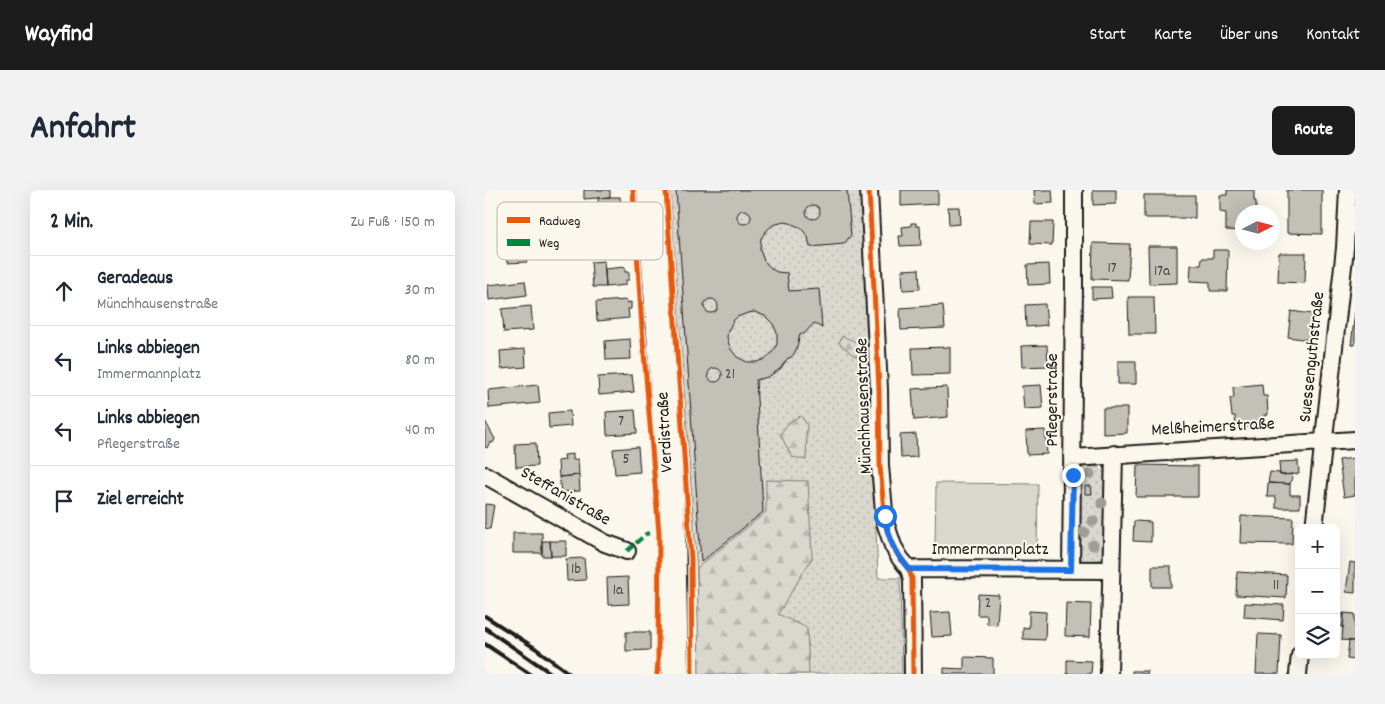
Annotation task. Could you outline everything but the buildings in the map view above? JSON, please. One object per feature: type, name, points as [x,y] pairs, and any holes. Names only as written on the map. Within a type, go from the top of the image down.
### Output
[{"type":"main road","name":"Verdistraße","points":[[655,260],[672,522],[675,674]]},
{"type":"street","name":"Münchhausenstraße","points":[[869,190],[879,389],[880,466],[885,522],[893,546],[909,569],[912,579],[913,674]]},
{"type":"street","name":"Pflegerstraße","points":[[1071,570],[1074,190]]},
{"type":"street","name":"Suessenguthstraße","points":[[1314,524],[1345,248],[1348,190]]},
{"type":"street","name":"Melßheimerstraße","points":[[1073,458],[1355,440]]},
{"type":"street","points":[[1109,674],[1114,454]]},
{"type":"street","name":"Steffanistraße","points":[[485,475],[605,544],[627,551]]},
{"type":"street","name":"Immermannplatz","points":[[909,569],[1071,570]]},
{"type":"street","points":[[1071,570],[1111,570]]},
{"type":"street","points":[[1298,674],[1300,659]]},
{"type":"green space","points":[[670,190],[862,190],[878,578],[900,578],[902,674],[699,674],[696,557]]},
{"type":"green space","points":[[842,336],[861,344],[866,361],[852,354],[839,343]]},
{"type":"green space","points":[[801,416],[807,425],[806,460],[792,457],[780,434],[790,421]]},
{"type":"green space","points":[[1084,466],[1098,467],[1106,475],[1103,555],[1100,560],[1082,561],[1078,554],[1079,469]]},
{"type":"green space","points":[[766,480],[808,481],[812,558],[778,614],[807,628],[809,674],[699,674],[697,568],[766,512]]},
{"type":"green space","points":[[936,483],[1038,484],[1037,550],[935,549]]},
{"type":"railway","points":[[485,616],[535,648],[570,674]]},
{"type":"railway","points":[[485,628],[552,674]]},
{"type":"railway","points":[[485,644],[530,674]]},
{"type":"marked path","points":[[627,551],[649,533]]},
{"type":"cycle path","points":[[633,190],[634,202]]},
{"type":"cycle path","points":[[666,190],[691,558],[692,674]]},
{"type":"cycle path","points":[[869,190],[879,389],[880,466],[885,522],[893,546],[909,569],[912,579],[913,674]]},
{"type":"cycle path","points":[[638,260],[659,533],[657,674]]},
{"type":"route","points":[[885,516],[885,522],[893,546],[909,569],[1071,570],[1073,475]]}]
